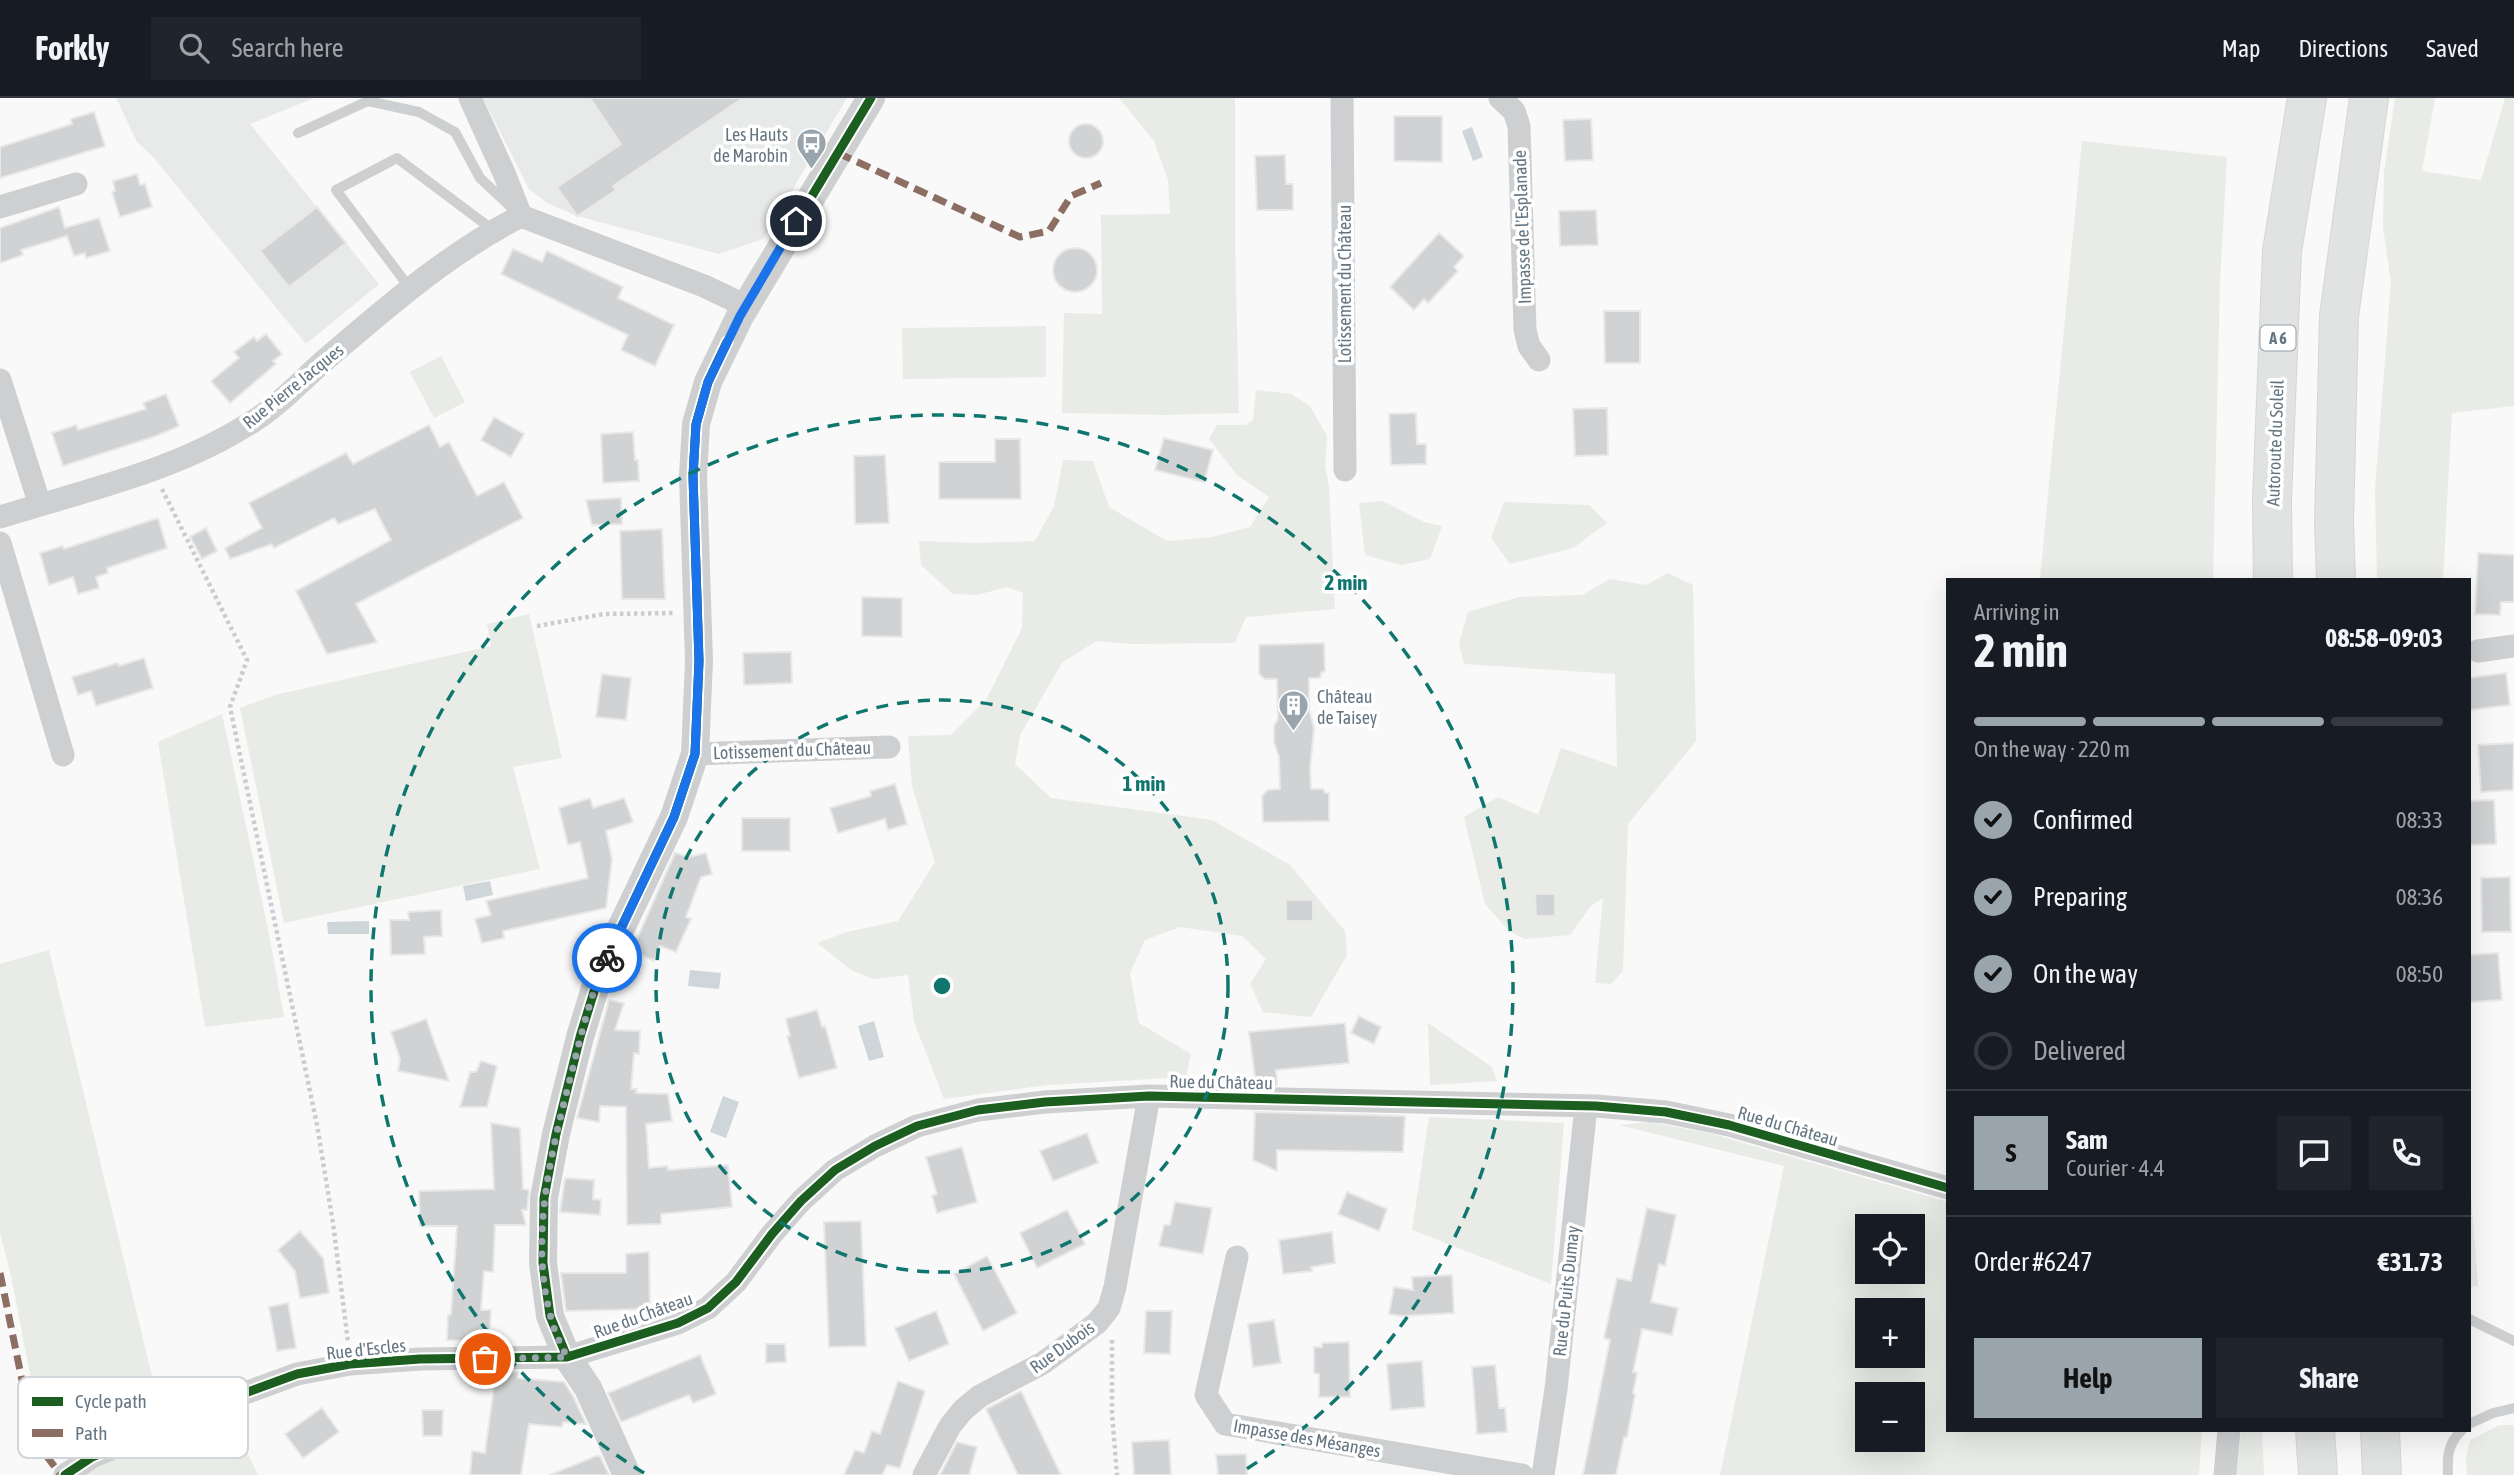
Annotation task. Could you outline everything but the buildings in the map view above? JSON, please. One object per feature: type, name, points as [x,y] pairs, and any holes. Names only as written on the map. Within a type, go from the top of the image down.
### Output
[{"type":"highway","name":"Autoroute du Soleil","points":[[2273,578],[2272,500],[2282,251],[2307,98]]},
{"type":"highway","points":[[2336,578],[2334,524],[2339,316],[2369,98]]},
{"type":"highway","points":[[2315,1432],[2318,1475]]},
{"type":"highway","points":[[2380,1432],[2382,1475]]},
{"type":"street","points":[[470,98],[521,216],[704,286],[746,306]]},
{"type":"street","points":[[627,1475],[588,1388],[567,1357],[550,1317],[543,1263],[544,1198],[556,1134],[580,1037],[600,972],[674,817],[695,754],[699,661],[693,476],[696,425],[708,382],[746,306],[871,98]]},
{"type":"street","name":"Lotissement du Château","points":[[1342,98],[1345,470]]},
{"type":"street","name":"Impasse de l'Esplanade","points":[[1500,98],[1514,111],[1519,127],[1525,330],[1529,346],[1539,360]]},
{"type":"street","points":[[0,207],[76,184]]},
{"type":"street","name":"Rue Pierre Jacques","points":[[0,517],[153,471],[204,451],[255,421],[409,287],[493,230],[521,216]]},
{"type":"street","points":[[0,380],[40,505]]},
{"type":"street","points":[[0,542],[8,601],[63,755]]},
{"type":"street","points":[[2478,651],[2514,646]]},
{"type":"street","name":"Lotissement du Château","points":[[695,754],[889,747]]},
{"type":"street","name":"Rue du Château","points":[[567,1357],[678,1323],[708,1308],[736,1282],[801,1201],[835,1170],[875,1146],[917,1126],[978,1110],[1045,1102],[1149,1096],[1586,1106],[1666,1112],[1729,1125],[1946,1187]]},
{"type":"street","name":"Rue Dubois","points":[[925,1475],[950,1426],[963,1410],[980,1396],[1043,1363],[1097,1323],[1109,1308],[1149,1096]]},
{"type":"street","name":"Rue du Puits Dumay","points":[[1543,1475],[1556,1389],[1586,1106]]},
{"type":"street","name":"Impasse des Mésanges","points":[[1237,1257],[1206,1395],[1225,1424],[1522,1475]]},
{"type":"street","name":"Rue d'Escles","points":[[248,1392],[298,1374],[350,1364],[420,1359],[567,1357]]},
{"type":"street","points":[[2225,1475],[2229,1432]]},
{"type":"street","name":"Rue d'Escles","points":[[65,1475],[90,1458]]},
{"type":"lane","points":[[298,133],[368,101],[419,112],[456,132],[480,178],[521,216]]},
{"type":"lane","points":[[409,287],[336,190],[397,158],[493,230]]},
{"type":"lane","points":[[2471,1321],[2514,1341]]},
{"type":"lane","points":[[2471,1423],[2493,1413],[2514,1408]]},
{"type":"lane","points":[[2448,1475],[2447,1459],[2451,1440],[2460,1432]]},
{"type":"path","points":[[153,471],[247,660],[230,707],[317,1125],[333,1223],[350,1364]]},
{"type":"path","points":[[537,626],[604,614],[697,618]]},
{"type":"path","points":[[1109,1308],[1112,1326],[1112,1413],[1117,1475]]},
{"type":"shaded area","points":[[116,98],[314,98],[250,124],[379,284],[306,344],[153,157],[137,142]]},
{"type":"shaded area","points":[[483,98],[847,98],[763,239],[719,254],[577,216],[547,203],[529,189]]},
{"type":"shaded area","points":[[1119,98],[1235,98],[1239,413],[1062,413],[1064,313],[1102,314],[1101,215],[1170,214],[1168,180],[1154,141]]},
{"type":"shaded area","points":[[2395,98],[2435,98],[2422,171],[2481,180],[2505,98],[2514,98],[2514,406],[2452,413],[2443,578],[2377,578],[2375,489],[2391,282],[2383,227],[2384,172]]},
{"type":"shaded area","points":[[1472,127],[1483,157],[1473,161],[1462,131]]},
{"type":"shaded area","points":[[2082,141],[2227,157],[2220,280],[2213,578],[2040,578]]},
{"type":"shaded area","points":[[1046,326],[1046,377],[903,379],[902,328]]},
{"type":"shaded area","points":[[441,356],[465,402],[434,418],[410,372]]},
{"type":"shaded area","points":[[1256,390],[1291,394],[1310,406],[1327,436],[1325,466],[1329,486],[1335,609],[1246,617],[1235,643],[1131,644],[1096,641],[1062,663],[1020,735],[1015,764],[1051,798],[1212,820],[1290,865],[1345,931],[1347,955],[1311,1017],[1263,1012],[1250,984],[1266,959],[1242,936],[1180,927],[1145,940],[1130,973],[1139,1023],[1191,1054],[1186,1077],[1048,1085],[944,1099],[914,1022],[908,975],[873,979],[851,970],[817,943],[847,932],[898,921],[935,862],[912,786],[908,736],[951,735],[986,700],[1022,628],[1023,593],[1007,587],[977,595],[953,594],[921,565],[919,541],[1035,541],[1054,506],[1063,460],[1093,461],[1109,507],[1167,541],[1212,537],[1250,527],[1269,497],[1237,475],[1209,439],[1217,425],[1246,425],[1253,420]]},
{"type":"shaded area","points":[[1383,501],[1424,522],[1442,526],[1430,559],[1401,565],[1365,555],[1359,503]]},
{"type":"shaded area","points":[[1504,502],[1589,505],[1607,523],[1573,548],[1510,564],[1491,538]]},
{"type":"shaded area","points":[[1668,573],[1693,585],[1696,741],[1628,824],[1623,971],[1611,984],[1595,983],[1603,898],[1591,906],[1570,935],[1525,939],[1509,931],[1485,904],[1464,817],[1498,797],[1538,815],[1561,748],[1617,767],[1615,674],[1464,664],[1459,643],[1468,612],[1519,597],[1582,595],[1610,579],[1646,585]]},
{"type":"shaded area","points":[[529,614],[562,758],[513,767],[540,869],[284,923],[240,708],[275,695],[491,646],[487,624]]},
{"type":"shaded area","points":[[222,714],[284,1017],[205,1027],[158,742]]},
{"type":"shaded area","points":[[490,881],[493,895],[466,901],[463,886]]},
{"type":"shaded area","points":[[369,921],[369,934],[328,934],[327,922]]},
{"type":"shaded area","points":[[49,950],[152,1377],[31,1377],[0,1233],[0,964]]},
{"type":"shaded area","points":[[690,970],[721,973],[719,989],[688,986]]},
{"type":"shaded area","points":[[874,1021],[884,1057],[869,1061],[858,1026]]},
{"type":"shaded area","points":[[1428,1023],[1492,1067],[1497,1081],[1430,1085]]},
{"type":"shaded area","points":[[723,1096],[739,1102],[726,1138],[710,1132]]},
{"type":"shaded area","points":[[1429,1117],[1564,1123],[1551,1284],[1412,1230]]},
{"type":"shaded area","points":[[1650,1122],[1713,1134],[1946,1201],[1946,1432],[2202,1432],[2199,1475],[1720,1475],[1784,1166],[1619,1125]]},
{"type":"shaded area","points":[[2471,1196],[2478,1286],[2471,1287]]},
{"type":"shaded area","points":[[2499,1425],[2514,1425],[2514,1475],[2467,1475],[2466,1458],[2470,1440]]},
{"type":"shaded area","points":[[2241,1432],[2262,1432],[2264,1475],[2237,1475]]},
{"type":"shaded area","points":[[248,1454],[258,1475],[77,1475],[116,1458],[248,1458]]},
{"type":"marked path","points":[[838,153],[1020,237],[1049,231],[1071,196],[1101,183]]},
{"type":"marked path","points":[[0,1273],[21,1377]]},
{"type":"marked path","points":[[48,1458],[61,1475]]},
{"type":"cycle path","points":[[786,239],[871,98]]},
{"type":"cycle path","points":[[567,1357],[550,1316],[543,1263],[544,1198],[556,1134],[580,1037],[600,972],[674,817],[695,754],[699,661],[693,476],[696,424],[708,382],[727,342]]},
{"type":"cycle path","points":[[248,1392],[297,1374],[350,1364],[420,1359],[567,1357],[678,1323],[708,1308],[736,1282],[801,1201],[835,1170],[875,1146],[917,1126],[978,1110],[1045,1102],[1149,1096],[1596,1106],[1666,1112],[1729,1125],[1946,1187]]},
{"type":"cycle path","points":[[65,1475],[90,1458]]},
{"type":"way so far","points":[[485,1359],[567,1357],[550,1317],[543,1263],[544,1198],[556,1134],[580,1037],[607,958]]},
{"type":"place","name":"Les Hauts de Marobin","points":[[811,171]]},
{"type":"place","name":"Château de Taisey","points":[[1294,733]]},
{"type":"route","points":[[607,958],[674,817],[695,754],[699,661],[693,476],[696,425],[708,382],[740,316],[796,221]]}]
